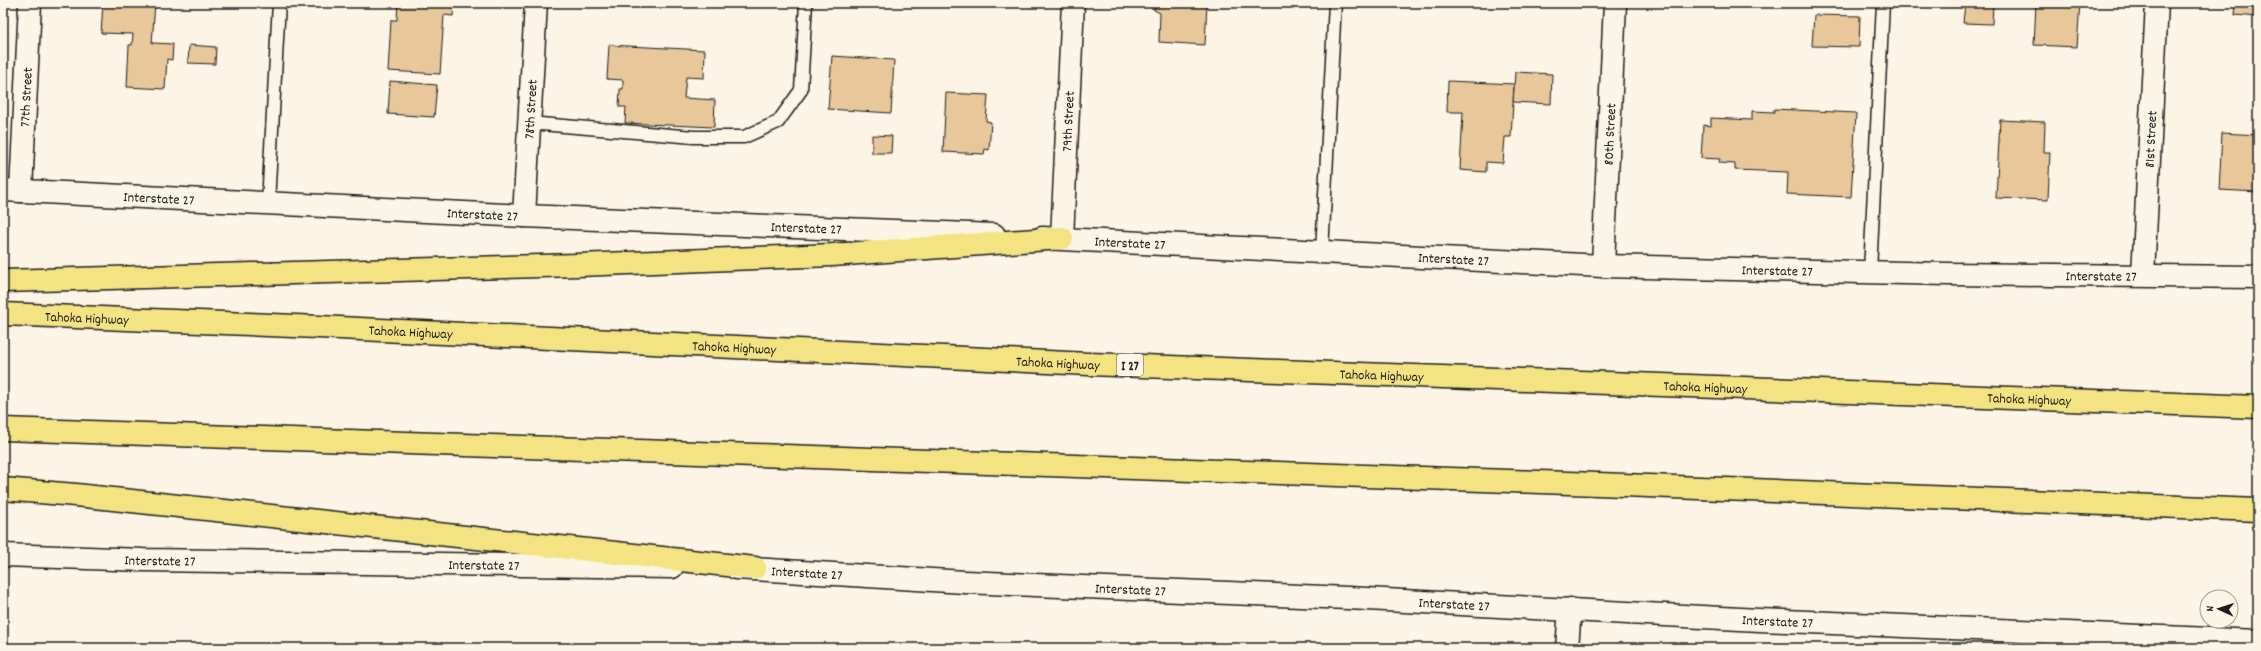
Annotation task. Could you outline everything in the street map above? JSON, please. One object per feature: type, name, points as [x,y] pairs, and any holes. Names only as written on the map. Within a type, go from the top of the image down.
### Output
[{"type":"highway","points":[[3,281],[539,266],[808,256],[1062,238]]},
{"type":"highway","name":"Tahoka Highway","points":[[3,314],[319,327],[1081,363],[2258,407]]},
{"type":"highway","points":[[3,429],[1590,484],[2258,510]]},
{"type":"highway","points":[[3,489],[84,496],[755,568]]},
{"type":"main road","name":"77th Street","points":[[9,190],[30,3]]},
{"type":"main road","name":"78th Street","points":[[524,216],[536,3]]},
{"type":"main road","name":"79th Street","points":[[1062,238],[1073,3]]},
{"type":"main road","name":"80th Street","points":[[1603,266],[1615,3]]},
{"type":"main road","name":"81st Street","points":[[2143,275],[2157,3]]},
{"type":"main road","name":"Interstate 27","points":[[9,190],[524,216],[1062,238],[1603,266],[1870,272],[2258,277]]},
{"type":"main road","name":"Interstate 27","points":[[3,555],[144,560],[755,568],[972,582],[1570,609],[2057,640],[2258,641]]},
{"type":"main road","points":[[1567,648],[1570,609]]},
{"type":"lane","points":[[268,204],[280,3]]},
{"type":"lane","points":[[529,123],[694,137],[744,137],[778,122],[801,90],[806,3]]},
{"type":"lane","points":[[1322,252],[1335,3]]},
{"type":"lane","points":[[1870,272],[1883,3]]},
{"type":"building","points":[[103,3],[155,3],[152,43],[173,44],[172,60],[167,59],[165,89],[127,87],[129,45],[132,45],[133,34],[101,33]]},
{"type":"building","points":[[398,3],[454,3],[453,16],[444,15],[440,74],[388,71],[391,20],[397,20]]},
{"type":"building","points":[[1154,3],[1207,3],[1205,45],[1159,42],[1160,13],[1154,10]]},
{"type":"building","points":[[1965,3],[1993,4],[1992,24],[1963,23]]},
{"type":"building","points":[[2036,3],[2080,3],[2077,47],[2034,45]]},
{"type":"building","points":[[2236,3],[2258,3],[2258,17],[2235,15]]},
{"type":"building","points":[[1814,15],[1860,16],[1859,47],[1812,46]]},
{"type":"building","points":[[189,45],[216,47],[215,64],[188,63]]},
{"type":"building","points":[[609,45],[705,50],[704,78],[686,77],[684,98],[715,100],[714,127],[625,123],[626,107],[619,107],[620,89],[623,89],[623,80],[607,79]]},
{"type":"building","points":[[832,56],[894,60],[891,113],[828,109]]},
{"type":"building","points":[[1515,72],[1552,74],[1551,104],[1513,102]]},
{"type":"building","points":[[390,81],[437,85],[434,117],[388,114]]},
{"type":"building","points":[[1448,81],[1514,84],[1511,137],[1505,137],[1503,163],[1486,162],[1486,172],[1460,170],[1463,112],[1447,112]]},
{"type":"building","points":[[946,93],[988,95],[986,121],[991,122],[989,150],[985,149],[984,154],[943,152]]},
{"type":"building","points":[[1774,109],[1856,113],[1851,197],[1787,194],[1788,172],[1735,170],[1735,164],[1719,163],[1720,159],[1701,158],[1703,125],[1711,126],[1711,118],[1752,120],[1752,111],[1774,112]]},
{"type":"building","points":[[2000,120],[2045,122],[2044,152],[2050,152],[2048,200],[1996,198]]},
{"type":"building","points":[[2222,133],[2258,135],[2258,192],[2219,190]]},
{"type":"building","points":[[872,135],[892,136],[891,153],[872,153]]}]
